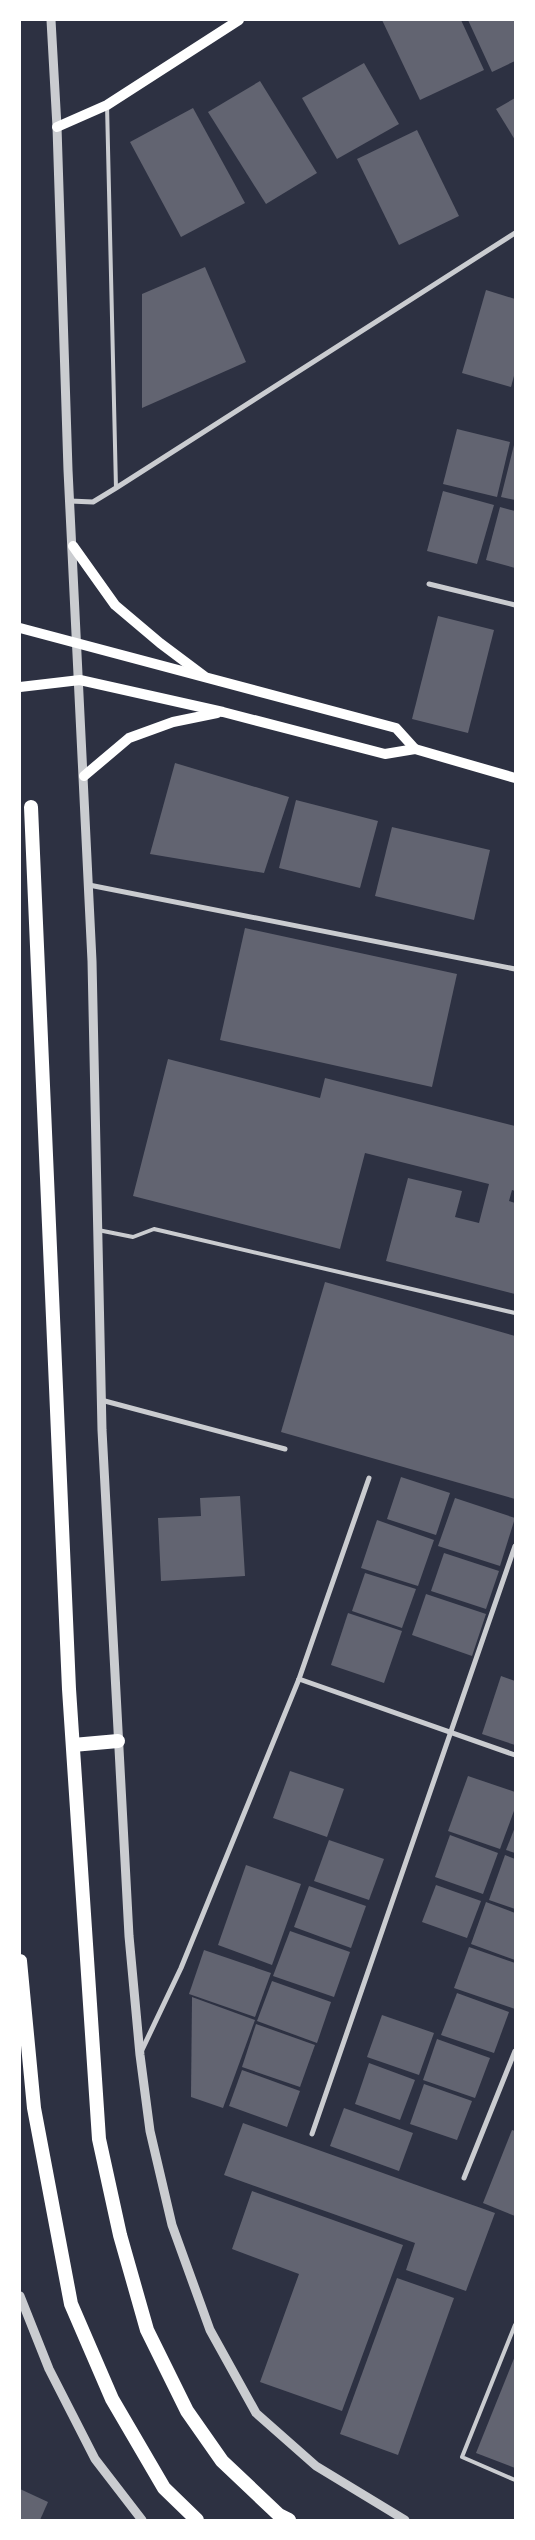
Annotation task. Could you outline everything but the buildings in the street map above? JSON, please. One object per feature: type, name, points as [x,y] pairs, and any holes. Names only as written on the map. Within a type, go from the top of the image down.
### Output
[{"type":"highway","points":[[31,807],[73,1745],[98,2139],[120,2235],[146,2330],[187,2411],[222,2461],[279,2514],[289,2520]]},
{"type":"highway","points":[[73,1745],[118,1741]]},
{"type":"highway","points":[[20,1960],[34,2108],[71,2304],[112,2399],[154,2472],[164,2488],[197,2520]]},
{"type":"main road","points":[[57,127],[107,105],[239,20]]},
{"type":"main road","points":[[73,546],[116,605],[160,643],[210,680]]},
{"type":"main road","points":[[20,628],[396,728],[415,749]]},
{"type":"main road","points":[[20,687],[80,680],[223,712],[385,754],[415,749],[515,778]]},
{"type":"main road","points":[[84,776],[129,738],[173,722],[223,712]]},
{"type":"street","points":[[51,20],[57,127],[70,501],[89,886],[101,1400],[129,1936],[140,2055],[150,2132],[172,2225],[210,2330],[256,2413],[316,2466],[405,2520]]},
{"type":"street","points":[[70,501],[93,502],[515,233]]},
{"type":"street","points":[[429,584],[515,605]]},
{"type":"street","points":[[89,886],[515,970]]},
{"type":"street","points":[[101,1400],[285,1449]]},
{"type":"street","points":[[140,2055],[181,1968],[299,1679],[369,1478]]},
{"type":"street","points":[[312,2134],[515,1546]]},
{"type":"street","points":[[299,1679],[515,1755]]},
{"type":"street","points":[[464,2178],[515,2051]]},
{"type":"street","points":[[20,2296],[50,2369],[95,2459],[142,2520]]},
{"type":"lane","points":[[107,105],[116,488]]},
{"type":"lane","points":[[98,1230],[133,1237],[154,1229],[515,1313]]},
{"type":"lane","points":[[515,2325],[462,2457],[515,2480]]}]
